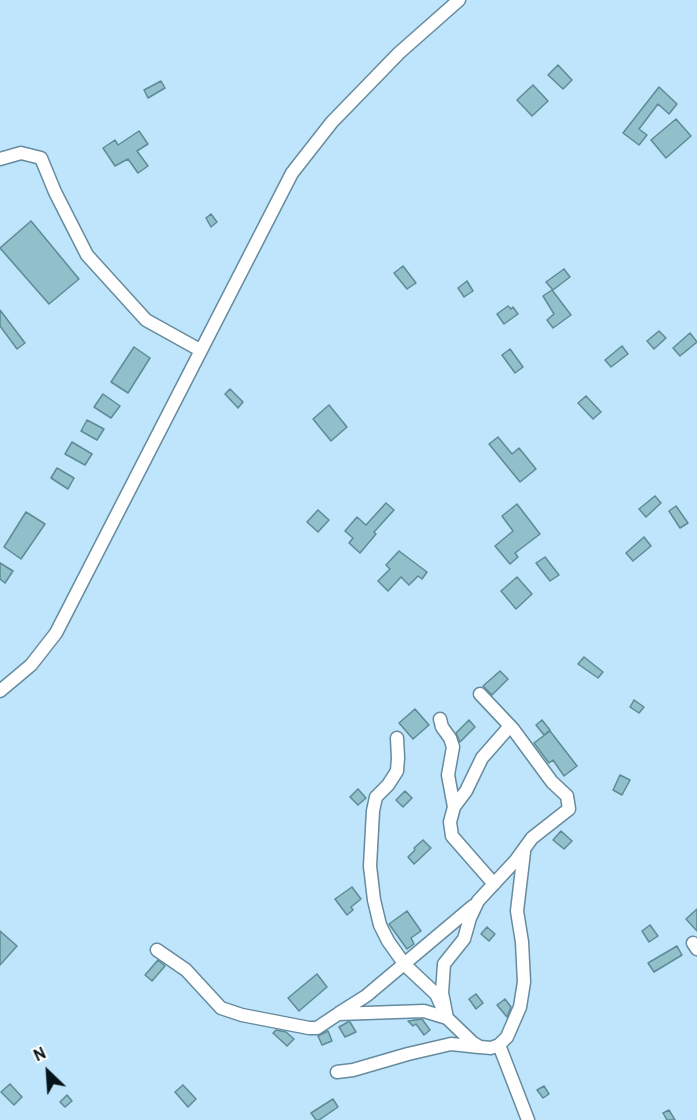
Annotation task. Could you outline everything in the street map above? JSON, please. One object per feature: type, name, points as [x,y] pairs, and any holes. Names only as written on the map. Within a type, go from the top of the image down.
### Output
[{"type":"street","points":[[0,691],[31,665],[56,633],[292,173],[312,146],[399,54],[459,0]]},
{"type":"street","points":[[0,159],[21,153],[41,158],[55,192],[87,255],[146,320],[200,350]]},
{"type":"street","points":[[158,950],[186,970],[221,1008],[267,1021],[309,1028],[317,1028],[366,996],[405,965],[468,912],[532,838],[569,809],[567,796],[552,783],[530,750],[480,694]]},
{"type":"street","points":[[440,718],[442,727],[453,747],[448,775],[454,807]]},
{"type":"street","points":[[494,884],[452,836],[450,822],[454,807],[466,791],[482,758],[510,726]]},
{"type":"street","points":[[397,738],[397,771],[376,797],[373,811],[370,866],[380,926],[405,965],[436,994],[447,1018],[480,1047]]},
{"type":"street","points":[[337,1072],[354,1070],[451,1044],[491,1048],[499,1045],[507,1037],[520,1007],[524,981],[522,942],[516,911],[524,849]]},
{"type":"street","points":[[447,1018],[442,993],[444,964],[464,939],[478,901]]},
{"type":"street","points":[[338,1014],[424,1011],[447,1018]]},
{"type":"street","points":[[499,1045],[528,1120]]},
{"type":"building","points":[[558,65],[572,80],[563,89],[548,75]]},
{"type":"building","points":[[161,81],[165,88],[148,98],[144,90]]},
{"type":"building","points":[[533,85],[548,101],[532,116],[517,100]]},
{"type":"building","points":[[659,87],[677,104],[669,114],[658,104],[639,129],[647,135],[639,145],[623,133]]},
{"type":"building","points":[[676,119],[691,136],[666,158],[651,140]]},
{"type":"building","points":[[139,131],[148,144],[137,151],[148,166],[138,173],[128,159],[115,166],[103,148],[115,140],[118,145]]},
{"type":"building","points":[[211,214],[217,222],[211,227],[206,218]]},
{"type":"building","points":[[31,221],[79,279],[49,304],[0,248]]},
{"type":"building","points":[[403,266],[416,283],[407,289],[394,273]]},
{"type":"building","points":[[564,269],[570,277],[553,290],[546,282]]},
{"type":"building","points":[[467,281],[473,291],[464,297],[458,288]]},
{"type":"building","points":[[552,290],[571,315],[553,328],[547,320],[554,314],[543,296]]},
{"type":"building","points":[[508,306],[511,309],[513,307],[518,314],[504,324],[497,314]]},
{"type":"building","points":[[0,310],[25,343],[17,349],[0,326]]},
{"type":"building","points":[[659,331],[666,338],[654,349],[647,341]]},
{"type":"building","points":[[690,333],[697,342],[680,356],[673,348]]},
{"type":"building","points":[[622,346],[628,354],[611,367],[605,360]]},
{"type":"building","points":[[134,347],[150,358],[128,393],[111,382]]},
{"type":"building","points":[[510,349],[523,367],[515,373],[502,355]]},
{"type":"building","points":[[230,389],[243,402],[238,408],[225,394]]},
{"type":"building","points":[[103,394],[120,406],[111,418],[94,407]]},
{"type":"building","points":[[586,396],[601,412],[593,419],[578,403]]},
{"type":"building","points":[[329,405],[347,427],[331,441],[313,419]]},
{"type":"building","points":[[87,420],[104,429],[97,440],[81,431]]},
{"type":"building","points":[[498,437],[512,454],[519,448],[536,469],[520,482],[489,444]]},
{"type":"building","points":[[72,442],[92,454],[85,465],[65,454]]},
{"type":"building","points":[[57,468],[74,478],[68,489],[51,478]]},
{"type":"building","points":[[655,496],[661,503],[646,517],[639,509]]},
{"type":"building","points":[[386,503],[394,510],[374,532],[376,534],[360,553],[349,543],[353,538],[345,531],[357,517],[366,525]]},
{"type":"building","points":[[517,504],[540,534],[515,553],[518,557],[510,564],[495,546],[513,531],[502,516]]},
{"type":"building","points":[[676,506],[688,523],[680,528],[669,511]]},
{"type":"building","points":[[318,510],[329,520],[318,532],[307,522]]},
{"type":"building","points":[[26,512],[45,524],[21,559],[4,547]]},
{"type":"building","points":[[644,537],[651,546],[633,561],[626,553]]},
{"type":"building","points":[[399,551],[427,572],[422,579],[418,576],[409,585],[401,577],[388,591],[378,581],[390,569],[386,565]]},
{"type":"building","points":[[545,557],[559,575],[550,581],[536,563]]},
{"type":"building","points":[[0,563],[13,571],[5,583],[0,579]]},
{"type":"building","points":[[517,577],[532,594],[516,609],[501,591]]},
{"type":"building","points":[[584,657],[603,672],[598,678],[578,664]]},
{"type":"building","points":[[500,671],[508,679],[492,695],[483,686]]},
{"type":"building","points":[[634,700],[644,707],[639,713],[630,707]]},
{"type":"building","points":[[415,709],[429,725],[413,739],[399,723]]},
{"type":"building","points":[[469,720],[475,727],[460,742],[456,733]]},
{"type":"building","points":[[542,720],[550,730],[544,735],[536,725]]},
{"type":"building","points":[[550,731],[577,766],[564,776],[553,760],[549,763],[534,743]]},
{"type":"building","points":[[620,775],[630,780],[622,795],[613,790]]},
{"type":"building","points":[[358,789],[366,798],[358,805],[350,797]]},
{"type":"building","points":[[405,791],[412,798],[403,807],[396,800]]},
{"type":"building","points":[[561,831],[572,841],[564,849],[553,840]]},
{"type":"building","points":[[423,840],[431,848],[414,864],[408,857]]},
{"type":"building","points":[[352,887],[361,899],[351,907],[353,910],[347,915],[335,899]]},
{"type":"building","points":[[697,909],[697,931],[686,919]]},
{"type":"building","points":[[407,911],[421,931],[411,938],[414,944],[407,949],[389,924]]},
{"type":"building","points":[[650,925],[658,936],[649,942],[642,931]]},
{"type":"building","points":[[487,927],[495,934],[489,941],[481,934]]},
{"type":"building","points":[[0,931],[17,946],[0,965]]},
{"type":"building","points":[[677,946],[682,955],[654,972],[648,963]]},
{"type":"building","points":[[158,960],[165,966],[152,981],[145,975]]},
{"type":"building","points":[[317,974],[327,987],[299,1011],[288,998]]},
{"type":"building","points":[[476,994],[483,1003],[476,1009],[469,999]]},
{"type":"building","points":[[505,999],[511,1007],[507,1017],[497,1005]]},
{"type":"building","points":[[422,1019],[430,1030],[424,1035],[416,1024],[413,1026],[408,1021]]},
{"type":"building","points":[[348,1022],[356,1032],[345,1037],[339,1027]]},
{"type":"building","points":[[276,1030],[286,1032],[294,1039],[287,1046],[273,1033]]},
{"type":"building","points":[[328,1031],[332,1041],[322,1045],[318,1036]]},
{"type":"building","points":[[10,1084],[22,1097],[14,1105],[1,1092]]},
{"type":"building","points":[[183,1085],[196,1099],[188,1107],[175,1092]]},
{"type":"building","points":[[544,1086],[549,1094],[543,1098],[537,1090]]},
{"type":"building","points":[[67,1095],[72,1101],[65,1107],[60,1102]]},
{"type":"building","points":[[333,1099],[338,1107],[316,1120],[311,1113]]},
{"type":"building","points":[[669,1110],[675,1120],[667,1120],[663,1113]]}]
